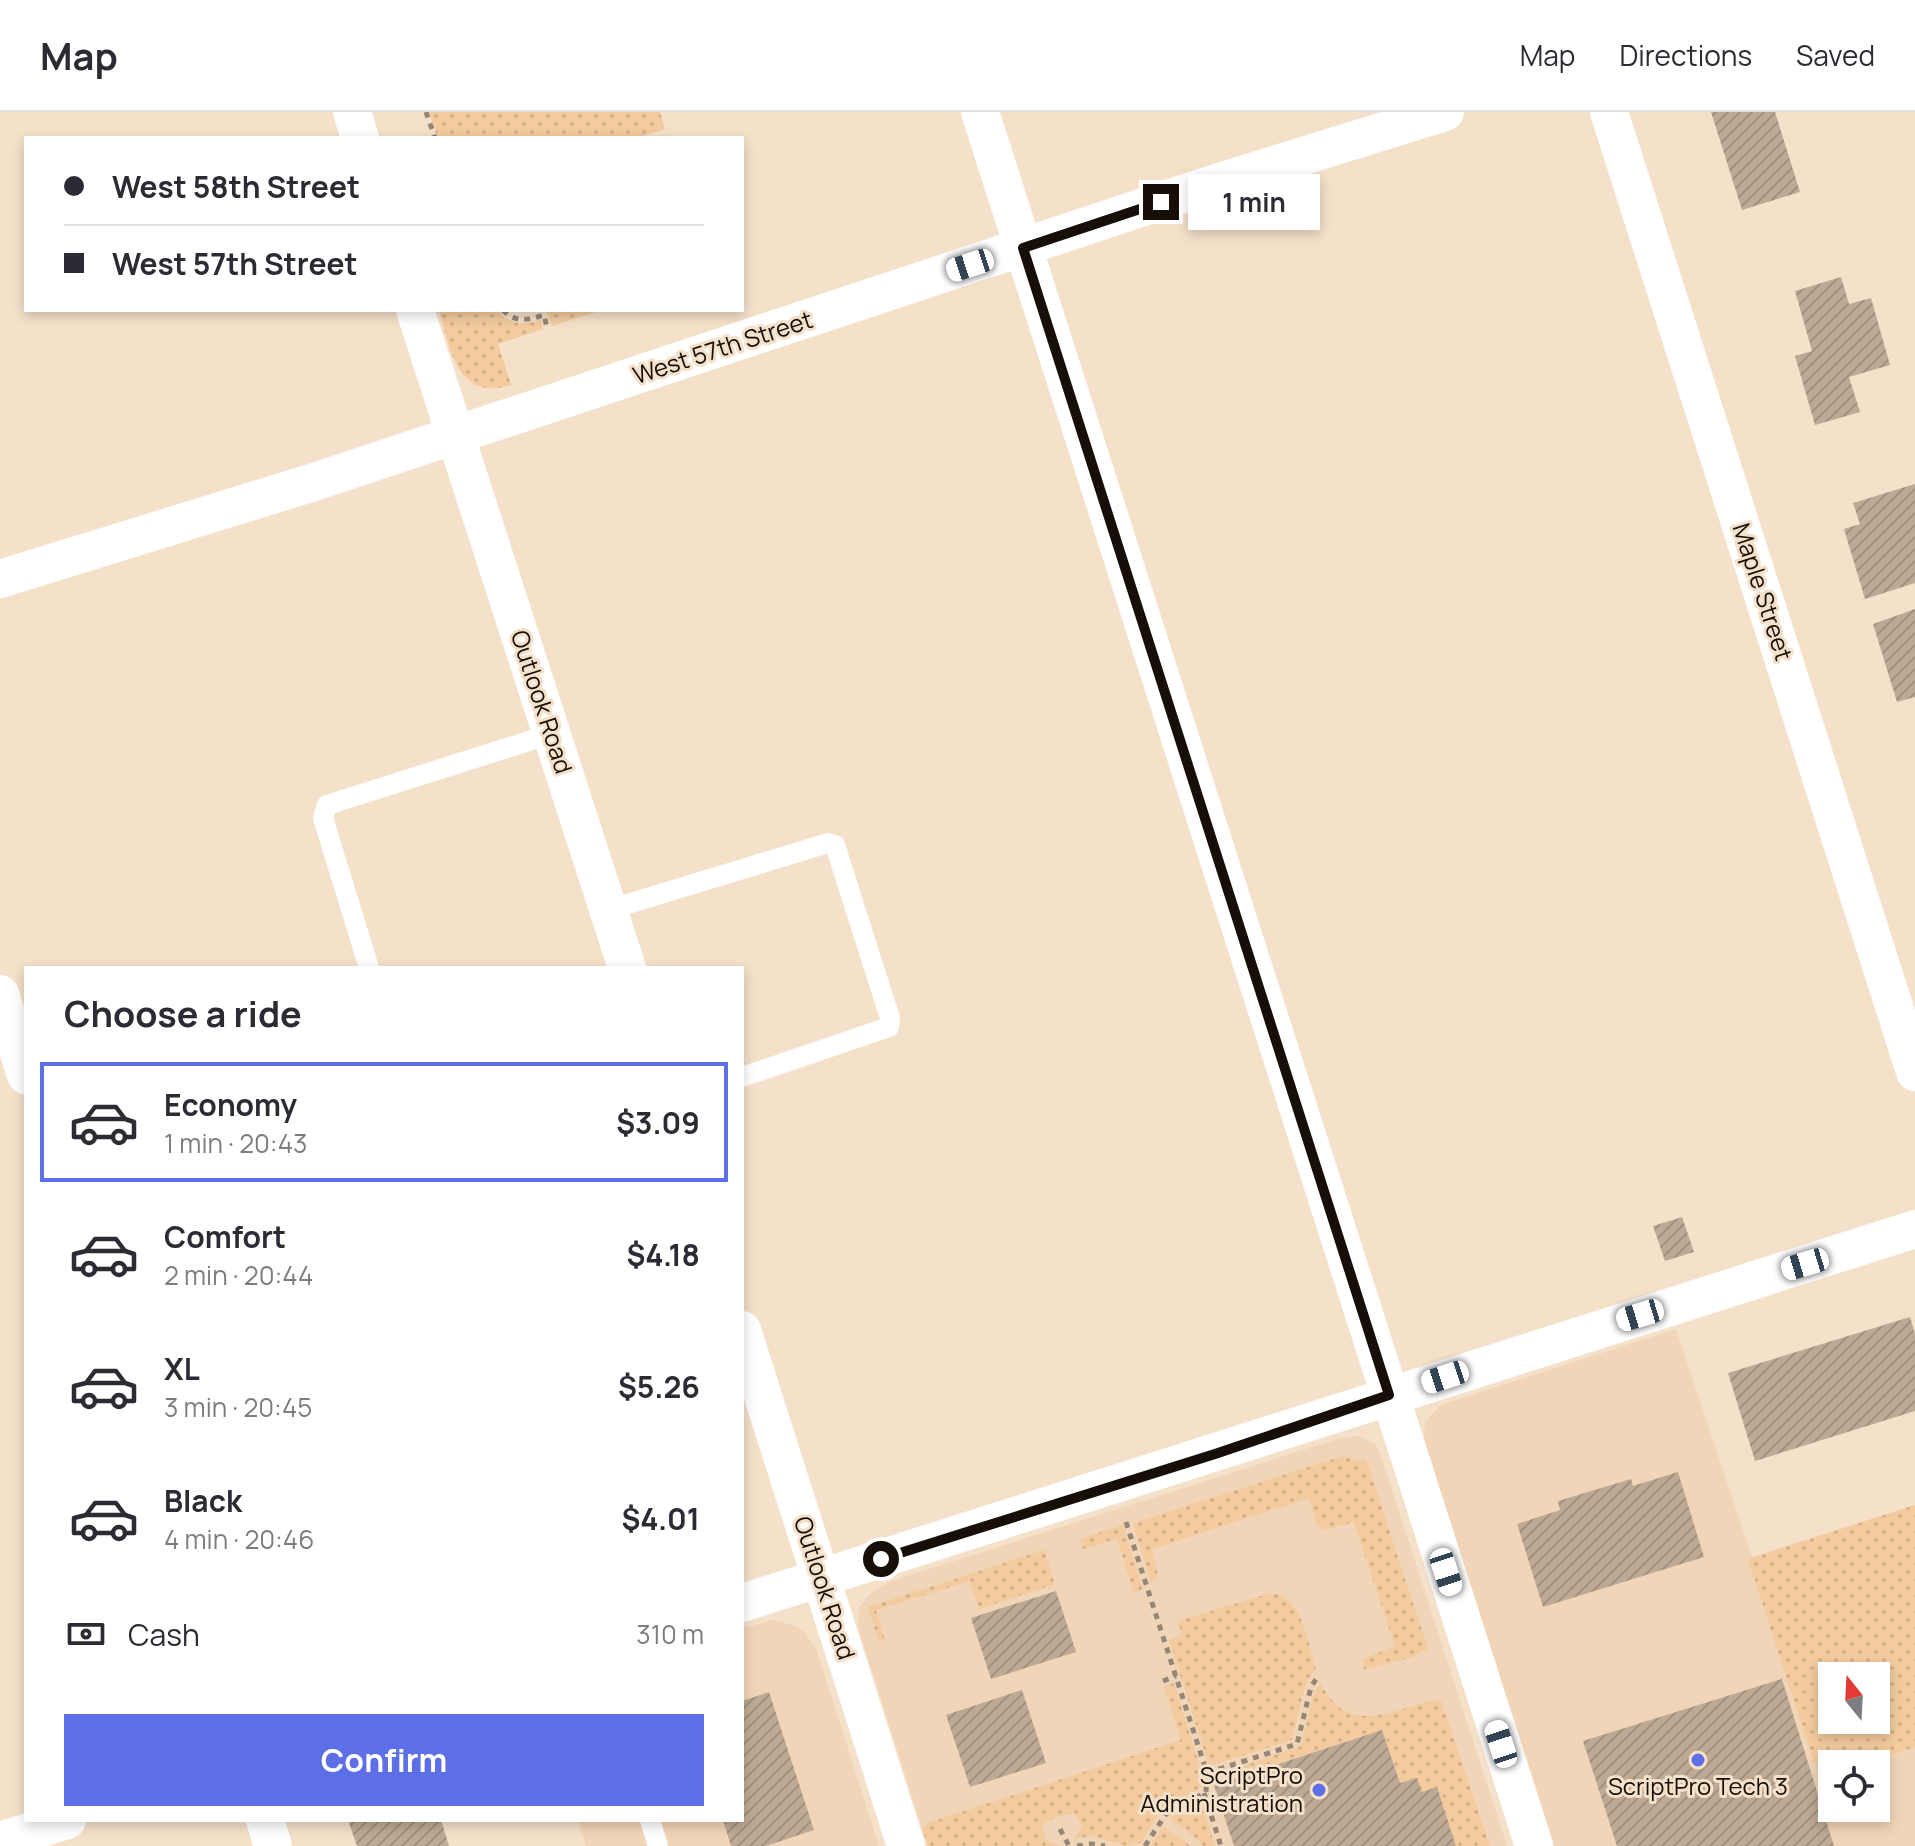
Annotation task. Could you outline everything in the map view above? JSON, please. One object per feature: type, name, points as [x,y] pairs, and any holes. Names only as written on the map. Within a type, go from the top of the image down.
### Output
[{"type":"street","points":[[352,112],[359,136]]},
{"type":"street","points":[[980,112],[1534,1846]]},
{"type":"street","name":"West 57th Street","points":[[0,579],[456,436],[1216,183],[1445,112]]},
{"type":"street","name":"Maple Street","points":[[1609,112],[1915,1072]]},
{"type":"street","name":"Outlook Road","points":[[416,312],[626,966]]},
{"type":"street","points":[[0,994],[24,1069]]},
{"type":"street","points":[[744,1602],[1915,1229]]},
{"type":"street","name":"Outlook Road","points":[[744,1336],[906,1846]]},
{"type":"street","points":[[0,1841],[61,1822]]},
{"type":"street","points":[[266,1822],[273,1846]]},
{"type":"lane","points":[[368,966],[323,818],[327,805],[551,734]]},
{"type":"lane","points":[[608,910],[828,843],[835,845],[890,1018],[889,1027],[744,1076]]},
{"type":"lane","points":[[651,1822],[658,1846]]},
{"type":"path","points":[[426,112],[434,136]]},
{"type":"path","points":[[505,312],[522,320],[543,312],[547,328]]},
{"type":"path","points":[[1126,1521],[1207,1773],[1208,1787],[1204,1793],[1166,1814],[1145,1846]]},
{"type":"path","points":[[1163,1681],[1176,1676]]},
{"type":"path","points":[[1207,1773],[1297,1744],[1311,1687],[1318,1676]]},
{"type":"path","points":[[1204,1793],[1221,1846]]},
{"type":"path","points":[[1060,1829],[1069,1846]]},
{"type":"path","points":[[1077,1846],[1105,1846]]},
{"type":"shaded area","points":[[429,112],[660,112],[665,129],[643,136],[437,136]]},
{"type":"shaded area","points":[[440,312],[499,312],[517,322],[541,320],[543,329],[498,344],[511,385],[493,388],[479,386],[467,379],[447,340]]},
{"type":"shaded area","points":[[547,312],[596,312],[552,326]]},
{"type":"shaded area","points":[[1676,1329],[1752,1557],[1915,1505],[1915,1846],[1555,1846],[1424,1441],[1425,1422],[1441,1405]]},
{"type":"shaded area","points":[[1359,1436],[1375,1444],[1381,1456],[1507,1846],[928,1846],[858,1627],[859,1607],[871,1593],[891,1581],[1338,1439]]},
{"type":"shaded area","points":[[1343,1456],[1367,1462],[1428,1649],[1412,1657],[1364,1670],[1363,1659],[1395,1646],[1354,1522],[1324,1530],[1316,1522],[1309,1498],[1152,1549],[1158,1575],[1151,1583],[1133,1523]]},
{"type":"shaded area","points":[[1915,1505],[1915,1747],[1890,1755],[1890,1750],[1818,1750],[1818,1762],[1814,1763],[1748,1559]]},
{"type":"shaded area","points":[[1123,1525],[1143,1590],[1134,1593],[1117,1539],[1083,1549],[1080,1539]]},
{"type":"shaded area","points":[[1044,1550],[1055,1584],[979,1609],[969,1581],[876,1610],[885,1641],[878,1639],[868,1607]]},
{"type":"shaded area","points":[[1271,1593],[1282,1597],[1297,1612],[1316,1668],[1305,1686],[1292,1740],[1209,1766],[1169,1640],[1182,1635],[1178,1621]]},
{"type":"shaded area","points":[[773,1620],[793,1625],[803,1631],[816,1648],[879,1846],[586,1846],[579,1822],[744,1822],[744,1628]]},
{"type":"shaded area","points":[[1174,1683],[1200,1767],[1198,1771],[1203,1787],[1162,1808],[1141,1843],[1126,1846],[1092,1836],[1074,1839],[1082,1826],[1076,1815],[1067,1814],[1053,1818],[1042,1826],[1046,1840],[1060,1846],[928,1846],[922,1829],[928,1823],[1181,1740],[1164,1686]]},
{"type":"shaded area","points":[[1321,1683],[1338,1706],[1359,1715],[1383,1714],[1429,1701],[1441,1701],[1490,1846],[1456,1846],[1437,1788],[1422,1792],[1417,1778],[1400,1783],[1382,1730],[1231,1779],[1229,1771],[1301,1746],[1314,1692]]},
{"type":"shaded area","points":[[1201,1800],[1215,1846],[1203,1846],[1169,1818]]},
{"type":"shaded area","points":[[1163,1826],[1191,1846],[1150,1846]]},
{"type":"building","points":[[1711,112],[1775,112],[1800,192],[1742,210]]},
{"type":"building","points":[[1841,277],[1849,304],[1871,298],[1890,365],[1849,377],[1860,412],[1815,425],[1795,356],[1812,351],[1795,291]]},
{"type":"building","points":[[1915,484],[1915,583],[1865,599],[1844,529],[1860,524],[1853,503]]},
{"type":"building","points":[[1915,609],[1915,697],[1897,702],[1873,624]]},
{"type":"building","points":[[1682,1217],[1694,1252],[1665,1261],[1653,1226]]},
{"type":"building","points":[[1910,1317],[1915,1334],[1915,1411],[1755,1461],[1728,1373]]},
{"type":"building","points":[[1678,1472],[1704,1557],[1543,1607],[1517,1524],[1560,1510],[1558,1501],[1631,1479],[1633,1486]]},
{"type":"building","points":[[1056,1591],[1076,1652],[991,1679],[971,1618]]},
{"type":"building","name":"ScriptPro Tech 3","points":[[1782,1679],[1818,1795],[1818,1822],[1827,1822],[1834,1846],[1617,1846],[1583,1741]]},
{"type":"building","points":[[1022,1690],[1046,1763],[970,1787],[946,1715]]},
{"type":"building","points":[[769,1692],[814,1830],[766,1846],[731,1846],[724,1822],[744,1822],[744,1700]]},
{"type":"building","name":"ScriptPro Administration","points":[[1382,1730],[1400,1783],[1417,1778],[1422,1792],[1437,1787],[1456,1846],[1234,1846],[1214,1785]]},
{"type":"building","points":[[349,1822],[442,1822],[449,1846],[357,1846]]},
{"type":"place","name":"ScriptPro Tech 3","points":[[1698,1760]]},
{"type":"place","name":"ScriptPro Administration","points":[[1319,1790]]},
{"type":"route","points":[[881,1559],[1215,1454],[1389,1395],[1023,248],[1161,202]]}]
